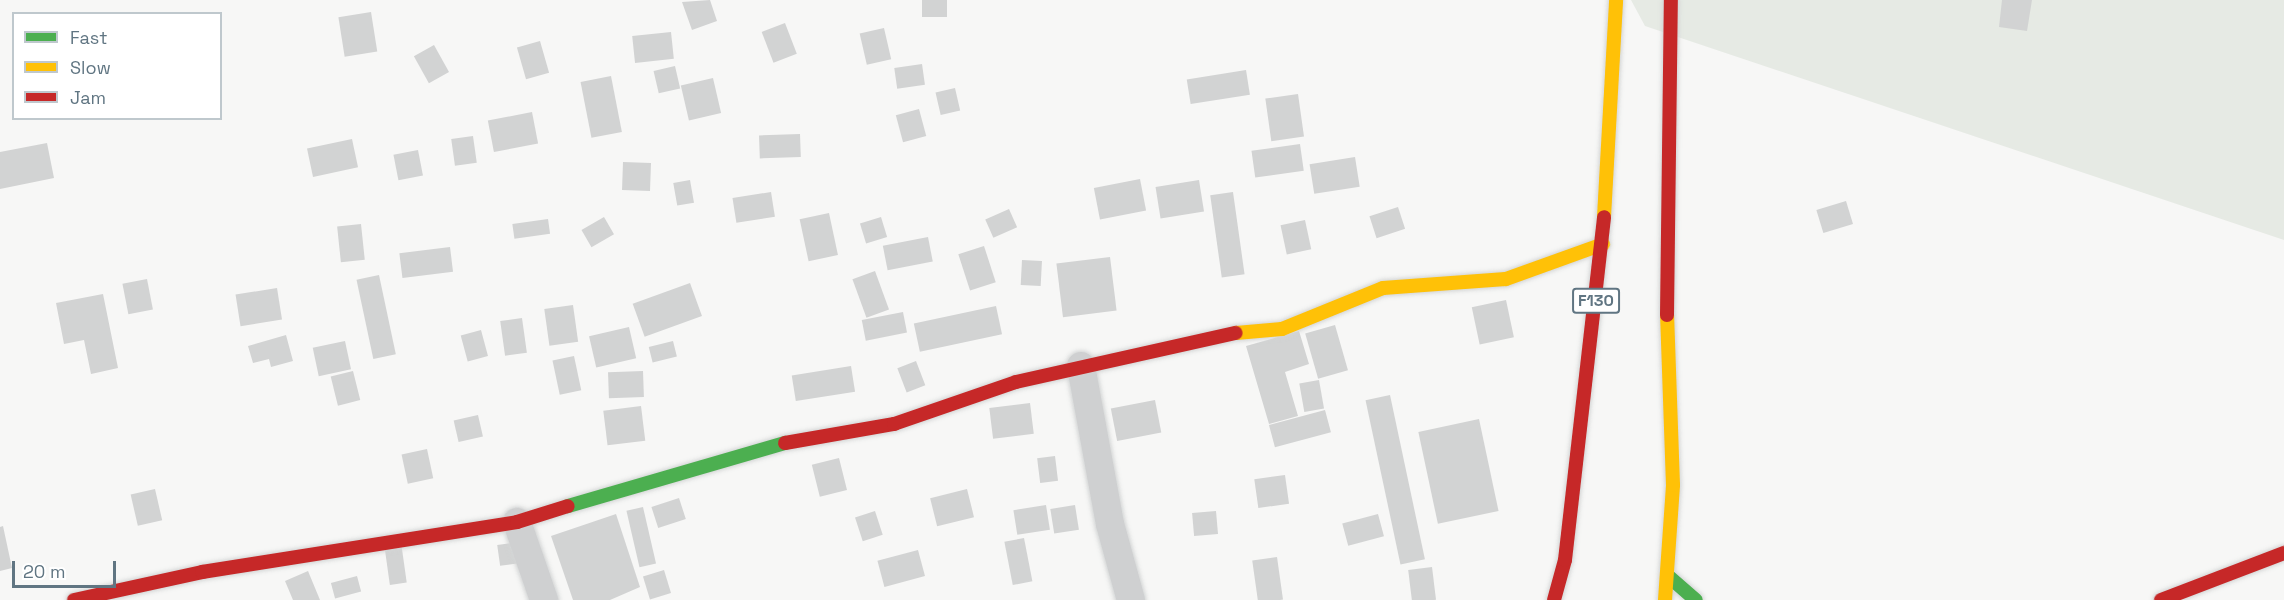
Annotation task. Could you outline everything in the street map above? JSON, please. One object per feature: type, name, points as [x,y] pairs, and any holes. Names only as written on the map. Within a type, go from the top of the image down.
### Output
[{"type":"street","name":"F130","points":[[1554,600],[1565,560],[1603,244],[1616,0]]},
{"type":"street","points":[[1665,600],[1672,485],[1664,247],[1671,0]]},
{"type":"street","points":[[74,600],[202,572],[517,522],[753,449],[894,424],[1081,366],[1207,335],[1282,329],[1383,288],[1506,279],[1603,244]]},
{"type":"street","points":[[1081,366],[1110,524],[1131,600]]},
{"type":"street","points":[[517,522],[544,600]]},
{"type":"street","points":[[2161,600],[2284,553]]},
{"type":"street","points":[[1667,575],[1696,600]]},
{"type":"shaded area","points":[[1631,0],[2284,0],[2284,240],[1645,26]]},
{"type":"building","points":[[710,0],[717,21],[692,30],[682,2]]},
{"type":"building","points":[[922,0],[947,0],[947,17],[922,17]]},
{"type":"building","points":[[2002,0],[2032,0],[2027,31],[1999,27]]},
{"type":"building","points":[[371,12],[377,52],[345,57],[338,17]]},
{"type":"building","points":[[785,23],[797,54],[773,63],[762,32]]},
{"type":"building","points":[[884,28],[891,59],[867,65],[860,34]]},
{"type":"building","points":[[671,32],[674,59],[635,63],[632,36]]},
{"type":"building","points":[[540,41],[549,73],[526,79],[517,48]]},
{"type":"building","points":[[434,45],[449,72],[429,83],[414,56]]},
{"type":"building","points":[[922,64],[925,85],[897,89],[894,68]]},
{"type":"building","points":[[675,66],[680,88],[659,93],[654,71]]},
{"type":"building","points":[[1246,70],[1250,95],[1191,104],[1187,79]]},
{"type":"building","points":[[611,76],[622,132],[591,138],[581,82]]},
{"type":"building","points":[[713,78],[721,113],[689,121],[681,85]]},
{"type":"building","points":[[955,88],[960,110],[941,115],[936,92]]},
{"type":"building","points":[[1298,94],[1304,137],[1271,141],[1265,99]]},
{"type":"building","points":[[919,109],[926,136],[903,142],[896,115]]},
{"type":"building","points":[[532,112],[538,143],[494,152],[488,121]]},
{"type":"building","points":[[800,134],[801,157],[760,158],[759,135]]},
{"type":"building","points":[[473,136],[477,163],[455,166],[451,139]]},
{"type":"building","points":[[352,139],[358,167],[313,177],[307,149]]},
{"type":"building","points":[[47,143],[54,178],[0,189],[0,152]]},
{"type":"building","points":[[1300,144],[1304,171],[1255,178],[1251,151]]},
{"type":"building","points":[[418,150],[423,176],[398,180],[393,155]]},
{"type":"building","points":[[1355,157],[1360,187],[1314,194],[1310,164]]},
{"type":"building","points":[[623,162],[651,163],[650,191],[622,190]]},
{"type":"building","points":[[1140,179],[1146,210],[1100,219],[1094,188]]},
{"type":"building","points":[[690,180],[694,203],[677,206],[673,183]]},
{"type":"building","points":[[1199,180],[1204,212],[1161,218],[1156,187]]},
{"type":"building","points":[[771,192],[775,217],[736,223],[732,198]]},
{"type":"building","points":[[1233,192],[1245,274],[1222,277],[1210,195]]},
{"type":"building","points":[[1846,201],[1853,224],[1823,233],[1816,210]]},
{"type":"building","points":[[1398,207],[1405,229],[1377,238],[1369,216]]},
{"type":"building","points":[[1009,209],[1017,227],[993,238],[985,220]]},
{"type":"building","points":[[829,213],[838,255],[809,261],[800,219]]},
{"type":"building","points":[[604,217],[614,234],[591,247],[581,230]]},
{"type":"building","points":[[881,217],[887,237],[866,244],[860,223]]},
{"type":"building","points":[[548,219],[550,234],[514,239],[512,224]]},
{"type":"building","points":[[1305,220],[1311,249],[1287,255],[1281,225]]},
{"type":"building","points":[[361,224],[365,260],[341,262],[337,227]]},
{"type":"building","points":[[928,237],[933,262],[888,270],[883,246]]},
{"type":"building","points":[[984,246],[996,282],[970,290],[958,254]]},
{"type":"building","points":[[450,247],[453,272],[402,278],[399,253]]},
{"type":"building","points":[[1110,257],[1117,311],[1063,317],[1056,264]]},
{"type":"building","points":[[1022,260],[1042,261],[1041,286],[1021,285]]},
{"type":"building","points":[[875,271],[889,310],[866,318],[852,279]]},
{"type":"building","points":[[379,275],[396,354],[373,359],[357,280]]},
{"type":"building","points":[[147,279],[153,309],[128,314],[122,284]]},
{"type":"building","points":[[690,283],[702,316],[645,337],[633,304]]},
{"type":"building","points":[[277,288],[282,320],[241,326],[236,295]]},
{"type":"building","points":[[103,294],[118,368],[91,374],[84,340],[64,344],[56,303]]},
{"type":"building","points":[[1506,300],[1514,337],[1480,344],[1472,307]]},
{"type":"building","points":[[573,305],[578,342],[549,346],[544,309]]},
{"type":"building","points":[[996,306],[1002,334],[920,352],[914,323]]},
{"type":"building","points":[[903,312],[907,333],[866,341],[862,320]]},
{"type":"building","points":[[522,318],[527,353],[505,356],[500,321]]},
{"type":"building","points":[[1335,325],[1348,370],[1318,379],[1305,334]]},
{"type":"building","points":[[629,327],[636,358],[596,367],[589,336]]},
{"type":"building","points":[[481,330],[488,356],[468,362],[461,335]]},
{"type":"building","points":[[1299,331],[1309,364],[1285,372],[1298,416],[1269,424],[1246,346]]},
{"type":"building","points":[[286,335],[293,361],[271,367],[269,359],[253,363],[248,346]]},
{"type":"building","points":[[345,341],[351,369],[319,376],[313,348]]},
{"type":"building","points":[[673,341],[677,357],[653,363],[649,347]]},
{"type":"building","points":[[574,356],[581,390],[560,395],[552,361]]},
{"type":"building","points":[[916,361],[925,385],[907,392],[897,368]]},
{"type":"building","points":[[851,366],[855,392],[796,401],[792,375]]},
{"type":"building","points":[[353,371],[360,400],[338,406],[331,377]]},
{"type":"building","points":[[643,371],[644,397],[609,398],[608,372]]},
{"type":"building","points":[[1319,380],[1324,409],[1304,412],[1299,383]]},
{"type":"building","points":[[1390,395],[1425,559],[1400,565],[1366,400]]},
{"type":"building","points":[[1155,400],[1161,432],[1117,441],[1111,409]]},
{"type":"building","points":[[1030,403],[1034,434],[993,439],[989,408]]},
{"type":"building","points":[[641,406],[645,441],[608,445],[603,411]]},
{"type":"building","points":[[1325,410],[1331,432],[1275,447],[1269,425]]},
{"type":"building","points":[[478,415],[483,436],[459,442],[454,421]]},
{"type":"building","points":[[1479,419],[1499,511],[1438,524],[1418,432]]},
{"type":"building","points":[[427,449],[433,478],[408,484],[402,454]]},
{"type":"building","points":[[1055,456],[1058,481],[1040,483],[1037,458]]},
{"type":"building","points":[[839,458],[847,490],[820,497],[812,465]]},
{"type":"building","points":[[1285,475],[1289,504],[1258,508],[1254,479]]},
{"type":"building","points":[[155,489],[162,520],[138,526],[131,495]]},
{"type":"building","points":[[967,489],[974,517],[937,526],[930,498]]},
{"type":"building","points":[[679,498],[686,519],[658,528],[651,507]]},
{"type":"building","points":[[1046,505],[1050,530],[1017,535],[1013,510]]},
{"type":"building","points":[[1075,505],[1079,530],[1054,534],[1050,509]]},
{"type":"building","points":[[643,507],[656,564],[639,567],[626,511]]},
{"type":"building","points":[[875,511],[883,535],[863,541],[855,517]]},
{"type":"building","points":[[1216,511],[1218,534],[1194,536],[1192,513]]},
{"type":"building","points":[[616,514],[640,587],[610,600],[573,600],[551,536]]},
{"type":"building","points":[[1378,514],[1384,536],[1348,546],[1342,524]]},
{"type":"building","points":[[3,526],[12,568],[0,571],[0,527]]},
{"type":"building","points":[[1024,538],[1032,581],[1013,585],[1004,542]]},
{"type":"building","points":[[401,542],[407,583],[390,585],[384,544]]},
{"type":"building","points":[[519,542],[522,563],[500,566],[497,545]]},
{"type":"building","points":[[918,550],[925,576],[884,587],[877,561]]},
{"type":"building","points":[[1277,557],[1283,600],[1258,600],[1252,560]]},
{"type":"building","points":[[1432,567],[1436,600],[1412,600],[1408,570]]},
{"type":"building","points":[[664,570],[671,593],[650,599],[643,576]]},
{"type":"building","points":[[308,571],[320,600],[293,600],[285,581]]},
{"type":"building","points":[[357,576],[361,591],[335,598],[331,583]]},
{"type":"traffic: fast","points":[[568,506],[785,443]]},
{"type":"traffic: fast","points":[[1667,575],[1696,600]]},
{"type":"traffic: slow","points":[[1604,217],[1616,0]]},
{"type":"traffic: slow","points":[[1236,333],[1282,329],[1383,288],[1506,279],[1603,244]]},
{"type":"traffic: slow","points":[[1665,600],[1673,485],[1667,315]]},
{"type":"traffic: jam","points":[[1667,315],[1671,0]]},
{"type":"traffic: jam","points":[[1554,600],[1565,560],[1604,217]]},
{"type":"traffic: jam","points":[[785,443],[894,424],[1016,382],[1236,333]]},
{"type":"traffic: jam","points":[[74,600],[202,572],[517,522],[568,506]]},
{"type":"traffic: jam","points":[[2161,600],[2284,553]]}]
